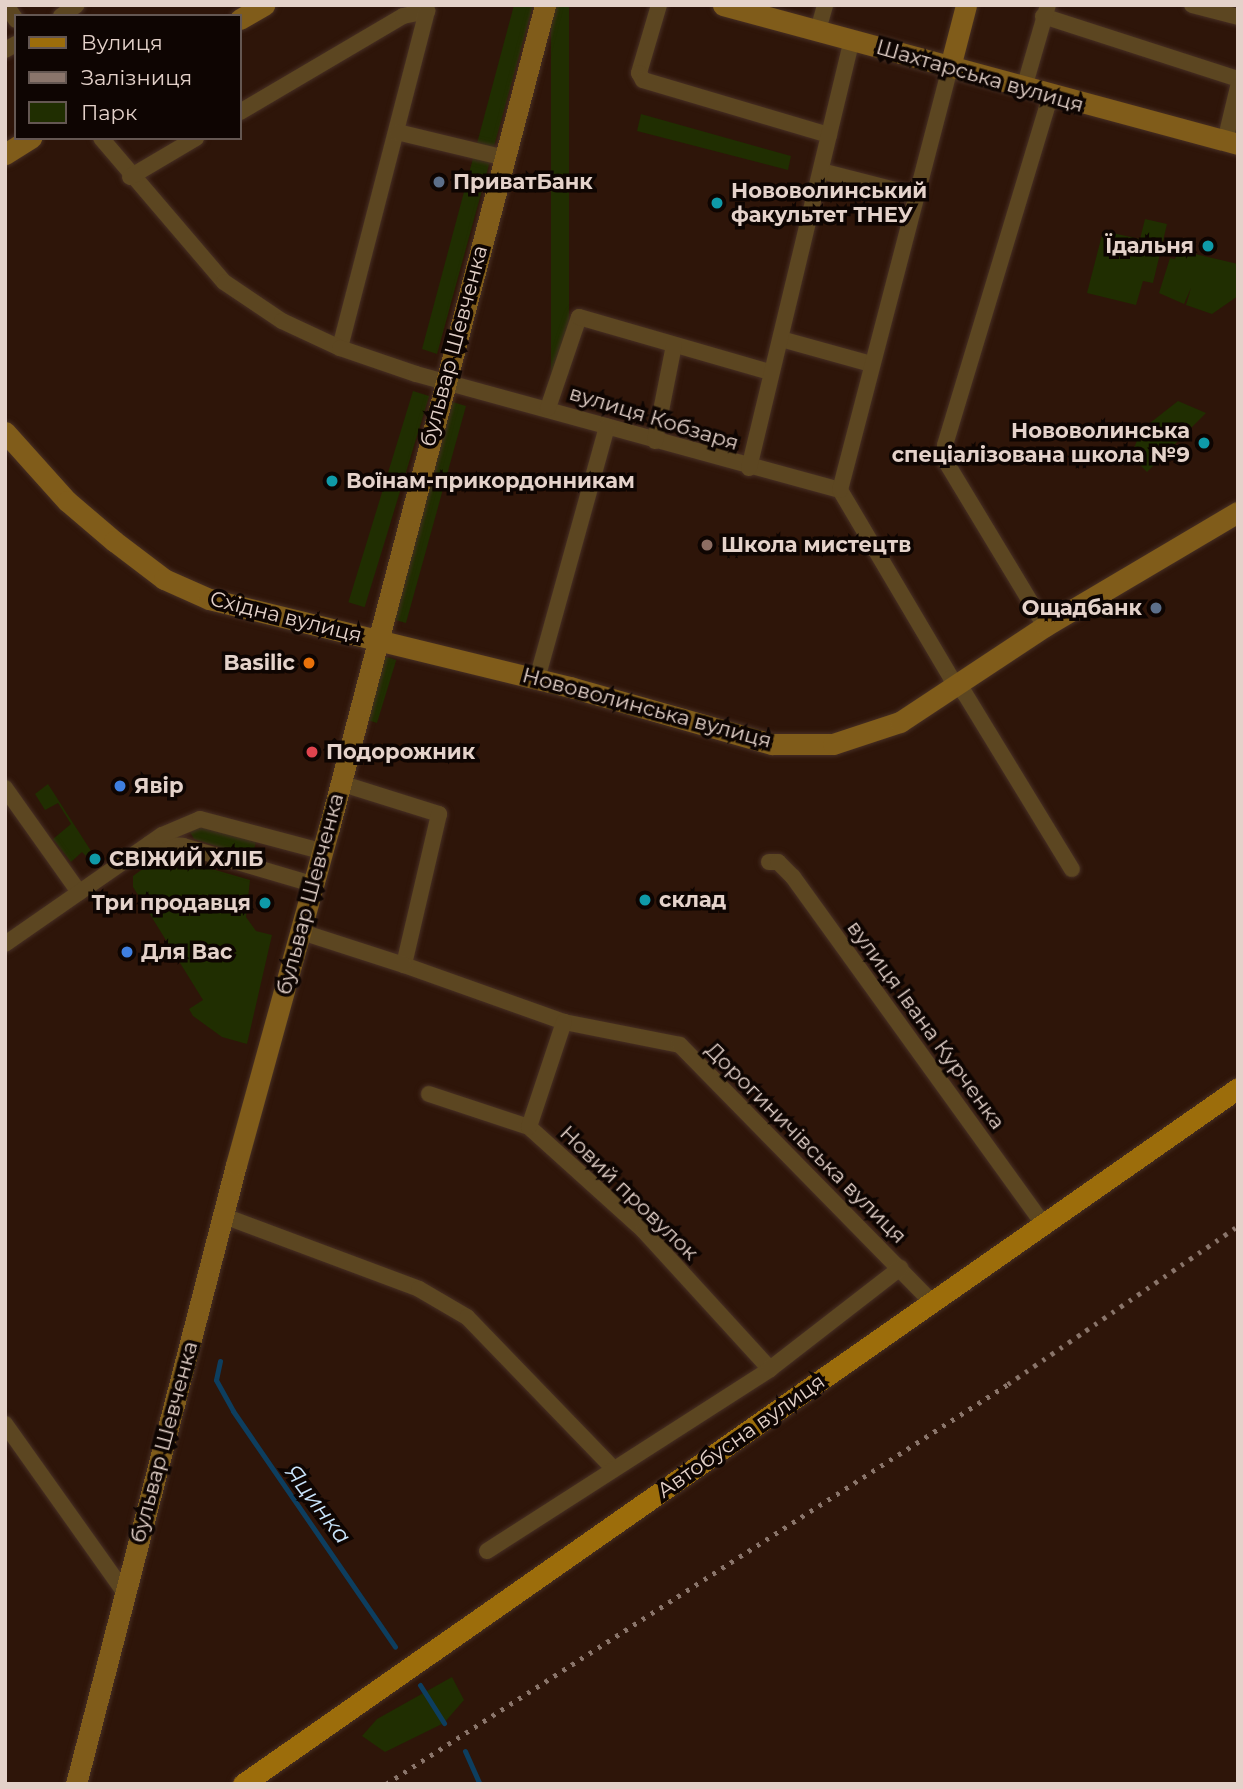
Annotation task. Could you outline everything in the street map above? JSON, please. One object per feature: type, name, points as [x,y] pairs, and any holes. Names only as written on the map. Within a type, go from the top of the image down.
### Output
[{"type":"main road","name":"Автобусна вулиця","points":[[243,1784],[1238,1088]]},
{"type":"street","points":[[242,18],[264,5]]},
{"type":"street","name":"бульвар Шевченка","points":[[76,1784],[224,1216],[306,933],[312,884],[545,5]]},
{"type":"street","points":[[659,5],[639,73],[643,80],[829,135]]},
{"type":"street","name":"Шахтарська вулиця","points":[[723,5],[1232,143]]},
{"type":"street","points":[[818,30],[825,5]]},
{"type":"street","points":[[966,5],[839,490],[1072,869]]},
{"type":"street","points":[[1192,5],[1238,17]]},
{"type":"street","points":[[1024,88],[1045,10],[1238,79]]},
{"type":"street","points":[[242,112],[403,11],[427,11],[340,348]]},
{"type":"street","points":[[749,468],[769,372],[780,339],[852,40]]},
{"type":"street","points":[[1232,143],[1238,87]]},
{"type":"street","points":[[1045,626],[946,462],[945,445],[1051,95]]},
{"type":"street","points":[[397,132],[505,158]]},
{"type":"street","points":[[5,153],[28,140]]},
{"type":"street","name":"вулиця Кобзаря","points":[[102,140],[130,177],[224,282],[282,321],[340,348],[444,382],[548,408],[749,468],[839,490]]},
{"type":"street","points":[[130,177],[193,140]]},
{"type":"street","points":[[821,171],[915,195]]},
{"type":"street","points":[[548,408],[579,317],[769,372]]},
{"type":"street","points":[[780,339],[871,364]]},
{"type":"street","points":[[655,441],[674,345]]},
{"type":"street","points":[[537,679],[607,427]]},
{"type":"street","name":"Східна вулиця","points":[[5,432],[67,501],[164,579],[209,599],[376,639]]},
{"type":"street","name":"Нововолинська вулиця","points":[[376,639],[537,679],[772,744],[833,744],[900,722],[1045,626],[1238,512]]},
{"type":"street","points":[[340,783],[439,814],[404,965]]},
{"type":"street","points":[[5,788],[79,892]]},
{"type":"street","points":[[5,944],[173,827],[200,819],[321,851]]},
{"type":"street","points":[[149,844],[183,846],[312,884]]},
{"type":"street","name":"вулиця Івана Курченка","points":[[769,862],[778,862],[793,877],[1043,1223]]},
{"type":"street","name":"Дорогиничівська вулиця","points":[[306,933],[564,1022],[680,1045],[931,1301]]},
{"type":"street","points":[[530,1127],[564,1022]]},
{"type":"street","name":"Новий провулок","points":[[429,1094],[530,1127],[644,1231],[770,1368]]},
{"type":"street","points":[[224,1216],[419,1289],[467,1317],[614,1469]]},
{"type":"street","name":"Автобусна вулиця","points":[[487,1551],[770,1368],[900,1268]]},
{"type":"street","points":[[5,1424],[125,1593]]},
{"type":"green space","points":[[514,5],[533,5],[437,354],[422,349]]},
{"type":"green space","points":[[551,5],[569,5],[569,374],[551,374]]},
{"type":"green space","points":[[641,114],[791,156],[788,170],[637,131]]},
{"type":"green space","points":[[1145,219],[1167,224],[1153,283],[1143,281],[1136,305],[1087,293],[1103,231],[1140,239]]},
{"type":"green space","points":[[1178,250],[1238,264],[1238,296],[1212,314],[1186,305],[1191,288],[1184,304],[1159,293],[1170,258],[1175,259]]},
{"type":"green space","points":[[413,391],[429,396],[365,607],[348,602]]},
{"type":"green space","points":[[449,401],[466,406],[406,623],[385,617]]},
{"type":"green space","points":[[1178,401],[1206,413],[1147,472],[1131,456],[1141,430]]},
{"type":"green space","points":[[380,655],[396,660],[377,723],[361,718]]},
{"type":"green space","points":[[48,784],[93,854],[88,858],[82,852],[71,862],[53,839],[71,824],[58,803],[45,810],[35,794]]},
{"type":"green space","points":[[195,824],[257,838],[252,858],[194,839],[190,832]]},
{"type":"green space","points":[[188,862],[250,880],[246,917],[256,931],[272,935],[247,1044],[222,1037],[193,1016],[189,1009],[203,1000],[133,887],[133,876],[151,863]]},
{"type":"green space","points":[[452,1677],[464,1700],[444,1723],[385,1752],[362,1736],[377,1719]]},
{"type":"waterway","name":"Яцинка","points":[[220,1361],[216,1380],[233,1411],[395,1647]]},
{"type":"waterway","name":"Яцинка","points":[[420,1685],[444,1723]]},
{"type":"waterway","points":[[465,1751],[480,1784]]},
{"type":"railway","points":[[386,1784],[1008,1384],[1238,1226]]},
{"type":"place","name":"ПриватБанк","points":[[439,182]]},
{"type":"place","name":"Нововолинський факультет ТНЕУ","points":[[717,203]]},
{"type":"place","name":"Їдальня","points":[[1208,246]]},
{"type":"place","name":"Нововолинська спеціалізована школа №9","points":[[1204,443]]},
{"type":"place","name":"Воїнам-прикордонникам","points":[[332,481]]},
{"type":"place","name":"Школа мистецтв","points":[[707,545]]},
{"type":"place","name":"Ощадбанк","points":[[1156,608]]},
{"type":"place","name":"Basilic","points":[[309,663]]},
{"type":"place","name":"Подорожник","points":[[312,752]]},
{"type":"place","name":"Явір","points":[[120,786]]},
{"type":"place","name":"СВІЖИЙ ХЛІБ","points":[[95,859]]},
{"type":"place","name":"склад","points":[[645,900]]},
{"type":"place","name":"Три продавця","points":[[265,903]]},
{"type":"place","name":"Для Вас","points":[[127,952]]}]
